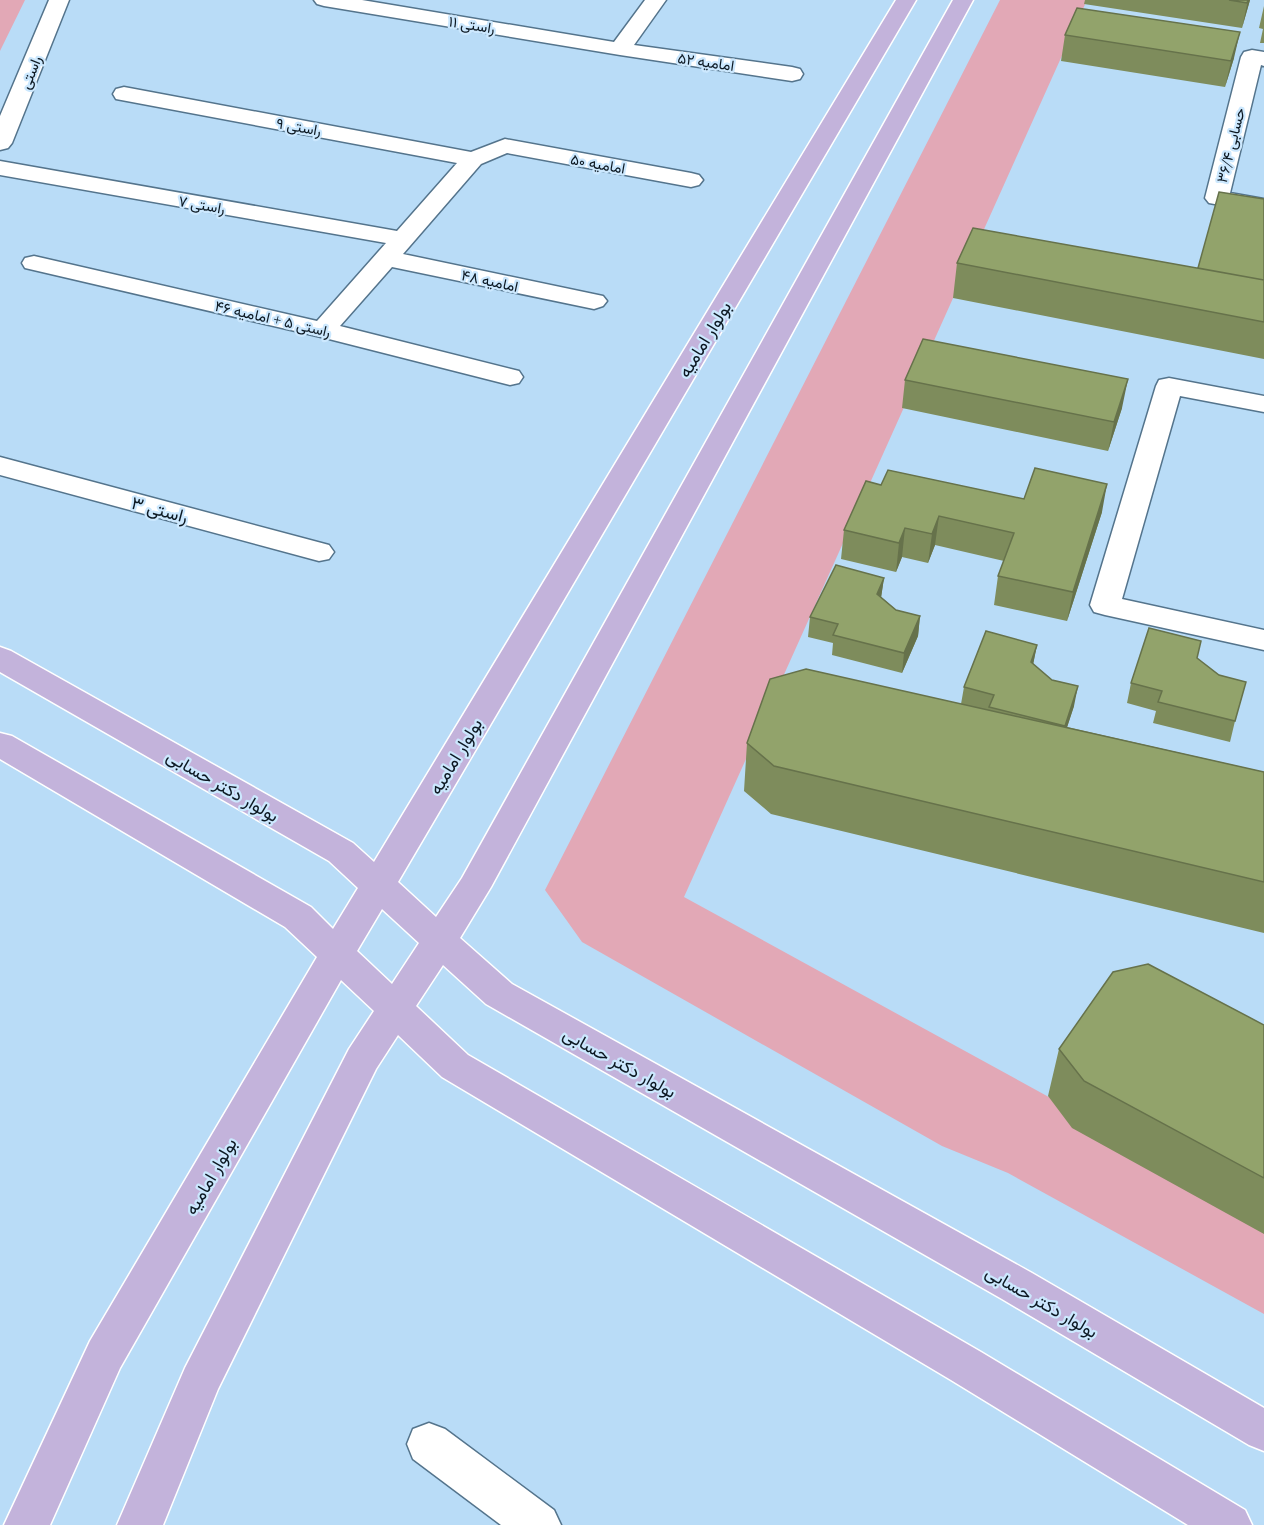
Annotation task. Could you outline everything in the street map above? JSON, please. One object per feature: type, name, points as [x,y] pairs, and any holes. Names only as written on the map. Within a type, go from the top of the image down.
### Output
[{"type":"main road","name":"بولوار امامیه","points":[[27,1525],[105,1355],[337,954],[906,0]]},
{"type":"main road","points":[[140,1525],[200,1382],[362,1060],[474,887],[963,0]]},
{"type":"main road","name":"بولوار دکتر حسابی","points":[[0,658],[341,852],[500,994],[1017,1286],[1264,1431]]},
{"type":"main road","points":[[0,744],[298,917],[455,1066],[966,1366],[1229,1525]]},
{"type":"street","name":"راستی","points":[[0,143],[59,0]]},
{"type":"street","name":"راستی ۱۱","points":[[324,0],[620,49]]},
{"type":"street","points":[[438,19],[454,0]]},
{"type":"street","points":[[620,49],[653,0]]},
{"type":"street","name":"امامیه ۵۲","points":[[620,49],[792,74]]},
{"type":"street","name":"حسابی ۳۶/۴","points":[[1264,59],[1252,57],[1217,198],[1264,206]]},
{"type":"street","name":"راستی ۹","points":[[124,94],[473,159]]},
{"type":"street","name":"امامیه ۵۰","points":[[473,159],[504,146],[691,180]]},
{"type":"street","points":[[323,330],[473,159]]},
{"type":"street","name":"راستی ۷","points":[[0,168],[403,239]]},
{"type":"street","name":"امامیه ۴۸","points":[[386,258],[594,302]]},
{"type":"street","name":"راستی ۵ + امامیه ۴۶","points":[[34,262],[510,377]]},
{"type":"street","points":[[1264,404],[1169,386],[1105,605],[1264,640]]},
{"type":"street","name":"راستی ۳","points":[[0,466],[319,552]]},
{"type":"street","points":[[429,1444],[538,1525]]},
{"type":"shaded area","points":[[0,0],[25,0],[0,51]]},
{"type":"shaded area","points":[[1000,0],[1087,0],[684,897],[1264,1215],[1264,1314],[1008,1173],[942,1146],[582,942],[545,890]]},
{"type":"building","points":[[1229,0],[1248,0],[1247,3]]},
{"type":"building","points":[[1077,8],[1240,32],[1231,61],[1065,35]]},
{"type":"building","points":[[1219,192],[1264,199],[1264,280],[1198,268]]},
{"type":"building","points":[[973,228],[1264,280],[1264,322],[957,263]]},
{"type":"building","points":[[923,339],[1128,379],[1114,422],[905,380]]},
{"type":"building","points":[[1035,468],[1107,484],[1073,592],[998,576],[1014,533],[939,516],[932,534],[905,528],[899,543],[844,530],[866,481],[881,485],[888,470],[1024,499]]},
{"type":"building","points":[[836,565],[884,578],[877,594],[896,610],[920,616],[904,653],[833,635],[838,624],[810,617]]},
{"type":"building","points":[[1149,628],[1201,641],[1197,658],[1219,675],[1246,682],[1235,721],[1158,702],[1162,691],[1131,683]]},
{"type":"building","points":[[986,631],[1037,645],[1031,662],[1052,680],[1078,686],[1065,726],[989,707],[994,695],[964,687]]},
{"type":"building","points":[[806,669],[1264,772],[1264,882],[774,766],[747,743],[770,679]]},
{"type":"building","points":[[1148,964],[1264,1025],[1264,1178],[1084,1081],[1059,1049],[1113,972]]}]
